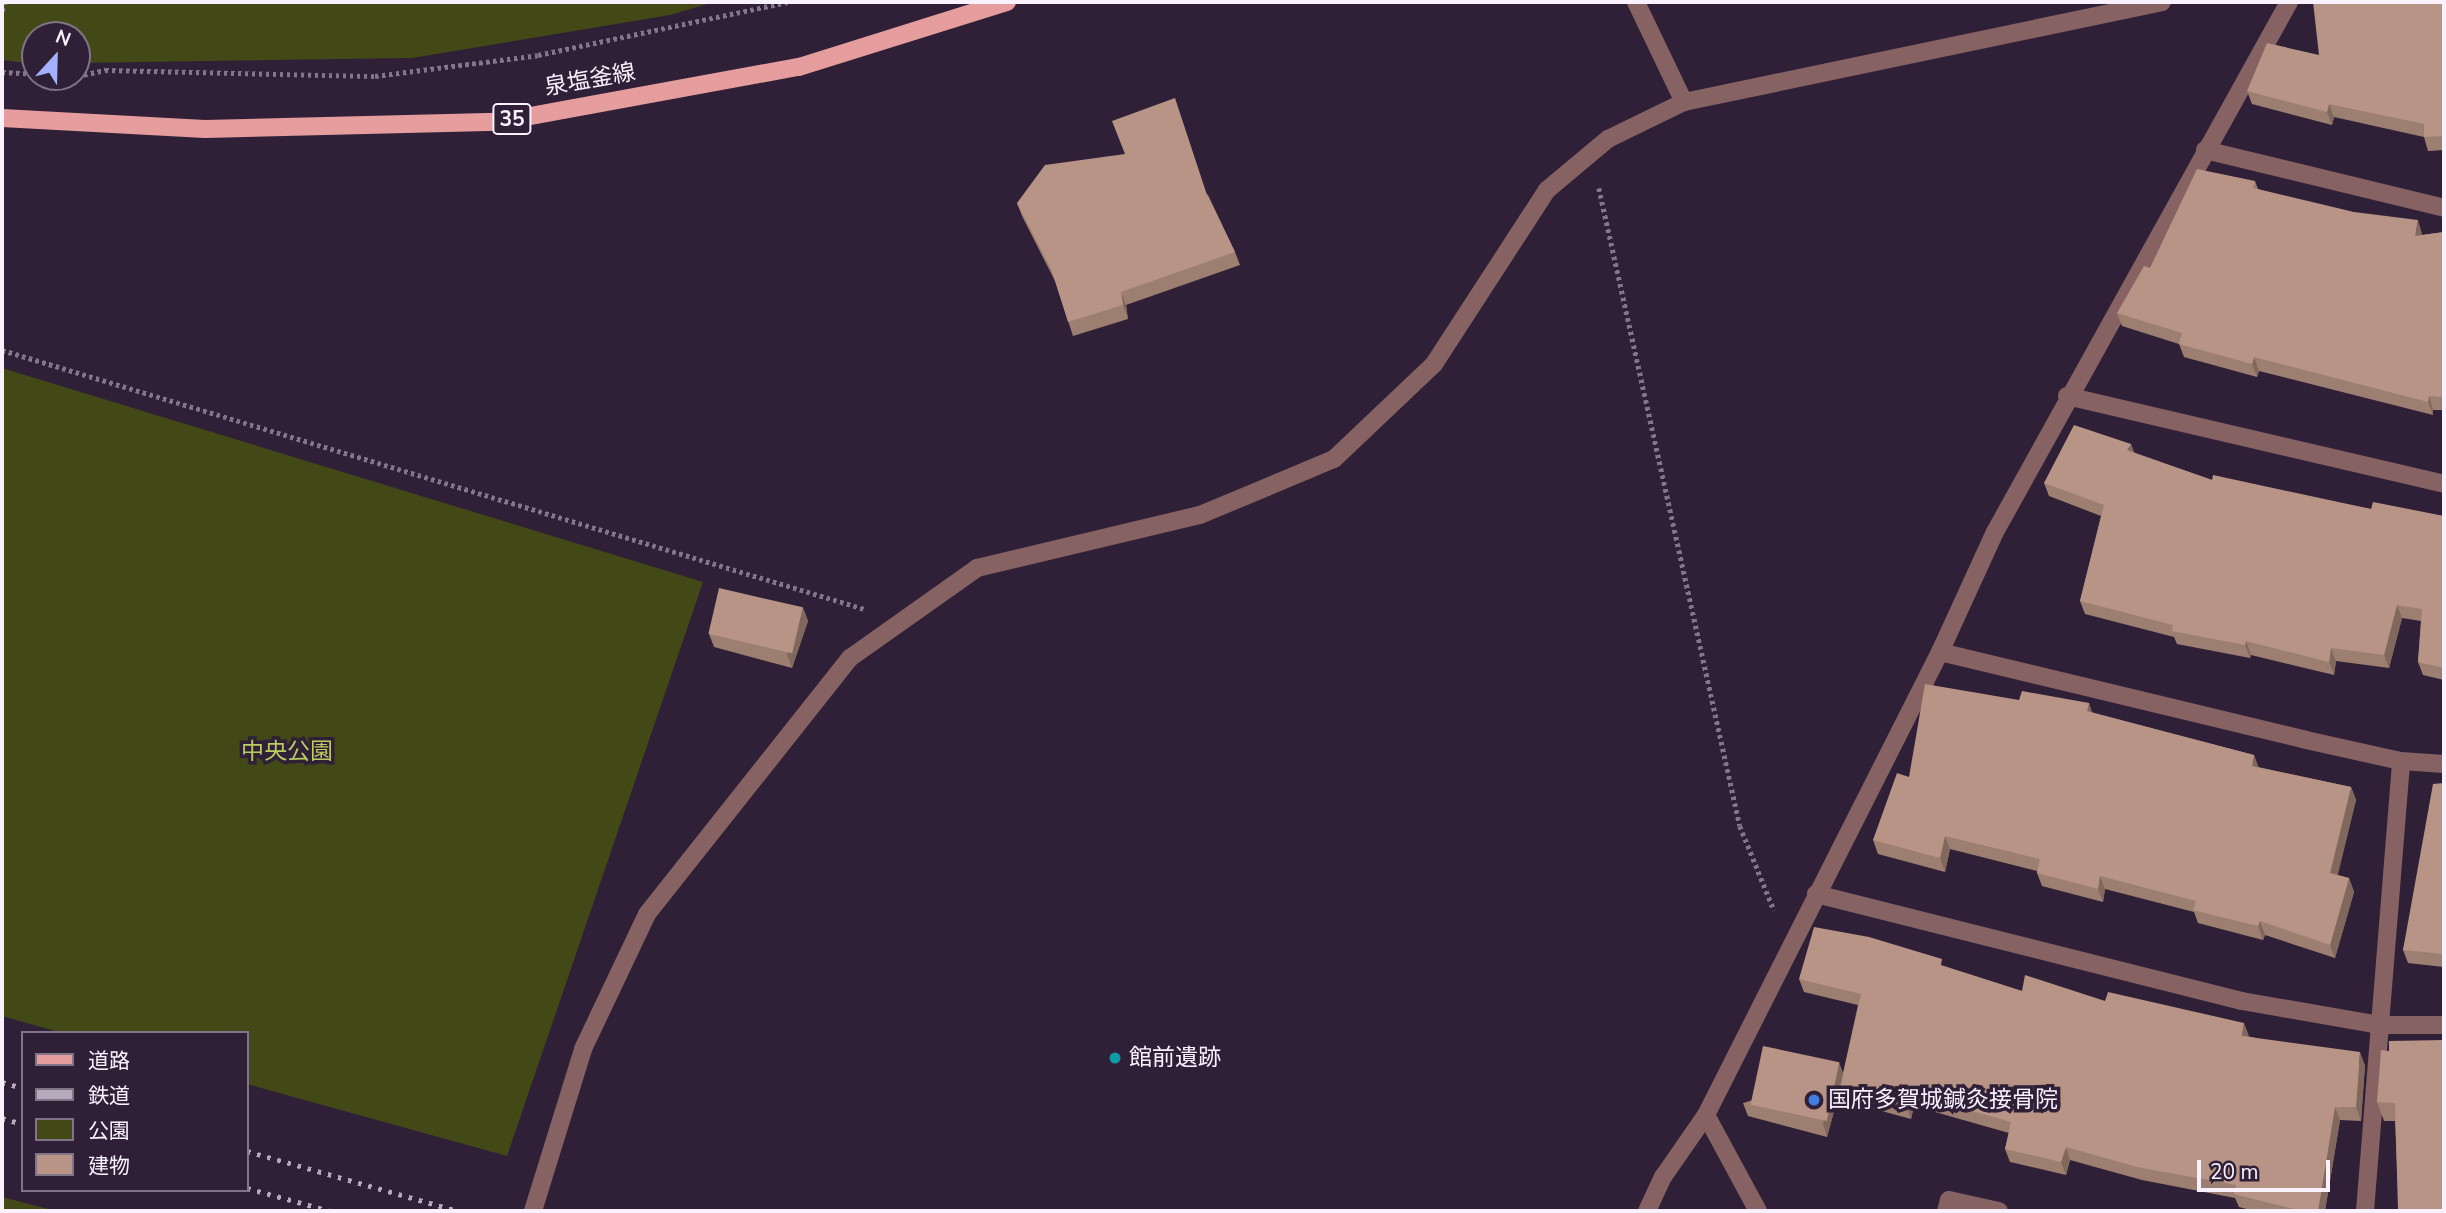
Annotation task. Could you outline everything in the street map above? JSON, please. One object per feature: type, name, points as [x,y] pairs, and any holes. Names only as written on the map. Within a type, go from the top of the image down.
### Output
[{"type":"main road","name":"泉塩釜線","points":[[2,118],[205,129],[498,121],[799,67],[1007,2]]},
{"type":"street","points":[[1636,2],[1684,102]]},
{"type":"street","points":[[533,1211],[583,1049],[647,914],[850,658],[976,568],[1200,515],[1334,459],[1434,364],[1547,190],[1608,139],[1684,102],[2162,2]]},
{"type":"street","points":[[1647,1211],[1663,1177],[1706,1115],[1940,652],[1995,532],[2067,396],[2290,2]]},
{"type":"street","points":[[2205,150],[2444,208]]},
{"type":"street","points":[[2067,396],[2444,484]]},
{"type":"street","points":[[1940,652],[2401,761],[2444,764]]},
{"type":"street","points":[[2365,1211],[2401,761]]},
{"type":"street","points":[[1816,894],[2242,1001],[2379,1025],[2444,1025]]},
{"type":"street","points":[[1706,1115],[1758,1211]]},
{"type":"street","points":[[1946,1211],[1949,1200],[1999,1211]]},
{"type":"path","points":[[2,11],[5,2]]},
{"type":"path","points":[[91,73],[105,70],[375,76],[538,55],[787,2]]},
{"type":"path","points":[[2,72],[21,73]]},
{"type":"path","points":[[1591,153],[1740,826],[1790,949]]},
{"type":"path","points":[[2,350],[903,620]]},
{"type":"green space","points":[[2,2],[714,2],[670,15],[412,58],[91,63],[91,21],[21,21],[21,62],[2,60]]},
{"type":"green space","name":"中央公園","points":[[2,368],[703,582],[507,1156],[248,1084],[248,1031],[55,1031],[2,1016]]},
{"type":"green space","points":[[2,1197],[56,1211],[2,1211]]},
{"type":"building","points":[[2313,2],[2444,2],[2444,136],[2424,137],[2424,124],[2329,104],[2327,112],[2247,91],[2267,43],[2319,55]]},
{"type":"building","points":[[1175,98],[1206,192],[1235,252],[1121,292],[1123,305],[1068,322],[1052,271],[1017,203],[1045,165],[1125,154],[1112,121]]},
{"type":"building","points":[[2197,169],[2255,181],[2253,188],[2354,212],[2418,220],[2415,236],[2444,232],[2444,397],[2429,396],[2428,402],[2254,357],[2252,364],[2179,344],[2182,333],[2117,313],[2144,266],[2150,268]]},
{"type":"building","points":[[2074,425],[2131,444],[2127,450],[2212,480],[2213,475],[2371,509],[2373,502],[2444,516],[2444,668],[2418,662],[2422,609],[2397,605],[2384,655],[2331,648],[2329,662],[2246,641],[2245,645],[2172,631],[2173,625],[2080,601],[2104,505],[2044,483]]},
{"type":"building","points":[[719,588],[803,607],[792,653],[708,634]]},
{"type":"building","points":[[1925,684],[2019,700],[2022,691],[2089,703],[2087,711],[2254,755],[2252,766],[2351,787],[2330,873],[2349,878],[2330,945],[2260,921],[2258,926],[2193,910],[2196,901],[2100,876],[2098,889],[2037,873],[2040,859],[1945,836],[1940,858],[1873,840],[1897,773],[1909,777]]},
{"type":"building","points":[[2444,783],[2444,954],[2403,950],[2433,784]]},
{"type":"building","points":[[1814,927],[1869,937],[1942,959],[1941,965],[2022,991],[2025,975],[2105,1001],[2108,992],[2244,1023],[2242,1036],[2360,1052],[2356,1107],[2335,1107],[2318,1211],[2302,1211],[2234,1194],[2236,1185],[2137,1167],[2066,1147],[2061,1162],[2005,1149],[2011,1122],[1909,1093],[1906,1105],[1840,1088],[1861,994],[1799,979]]},
{"type":"building","points":[[2444,1040],[2444,1210],[2398,1210],[2395,1103],[2377,1102],[2381,1050],[2389,1051],[2389,1041]]},
{"type":"building","points":[[1763,1046],[1839,1062],[1827,1121],[1751,1105]]},
{"type":"railway","points":[[2,1082],[21,1087]]},
{"type":"railway","points":[[2,1118],[21,1123]]},
{"type":"railway","points":[[248,1151],[458,1211]]},
{"type":"railway","points":[[248,1188],[330,1211]]},
{"type":"place","name":"館前遺跡","points":[[1115,1058]]},
{"type":"place","name":"国府多賀城鍼灸接骨院","points":[[1814,1100]]}]
